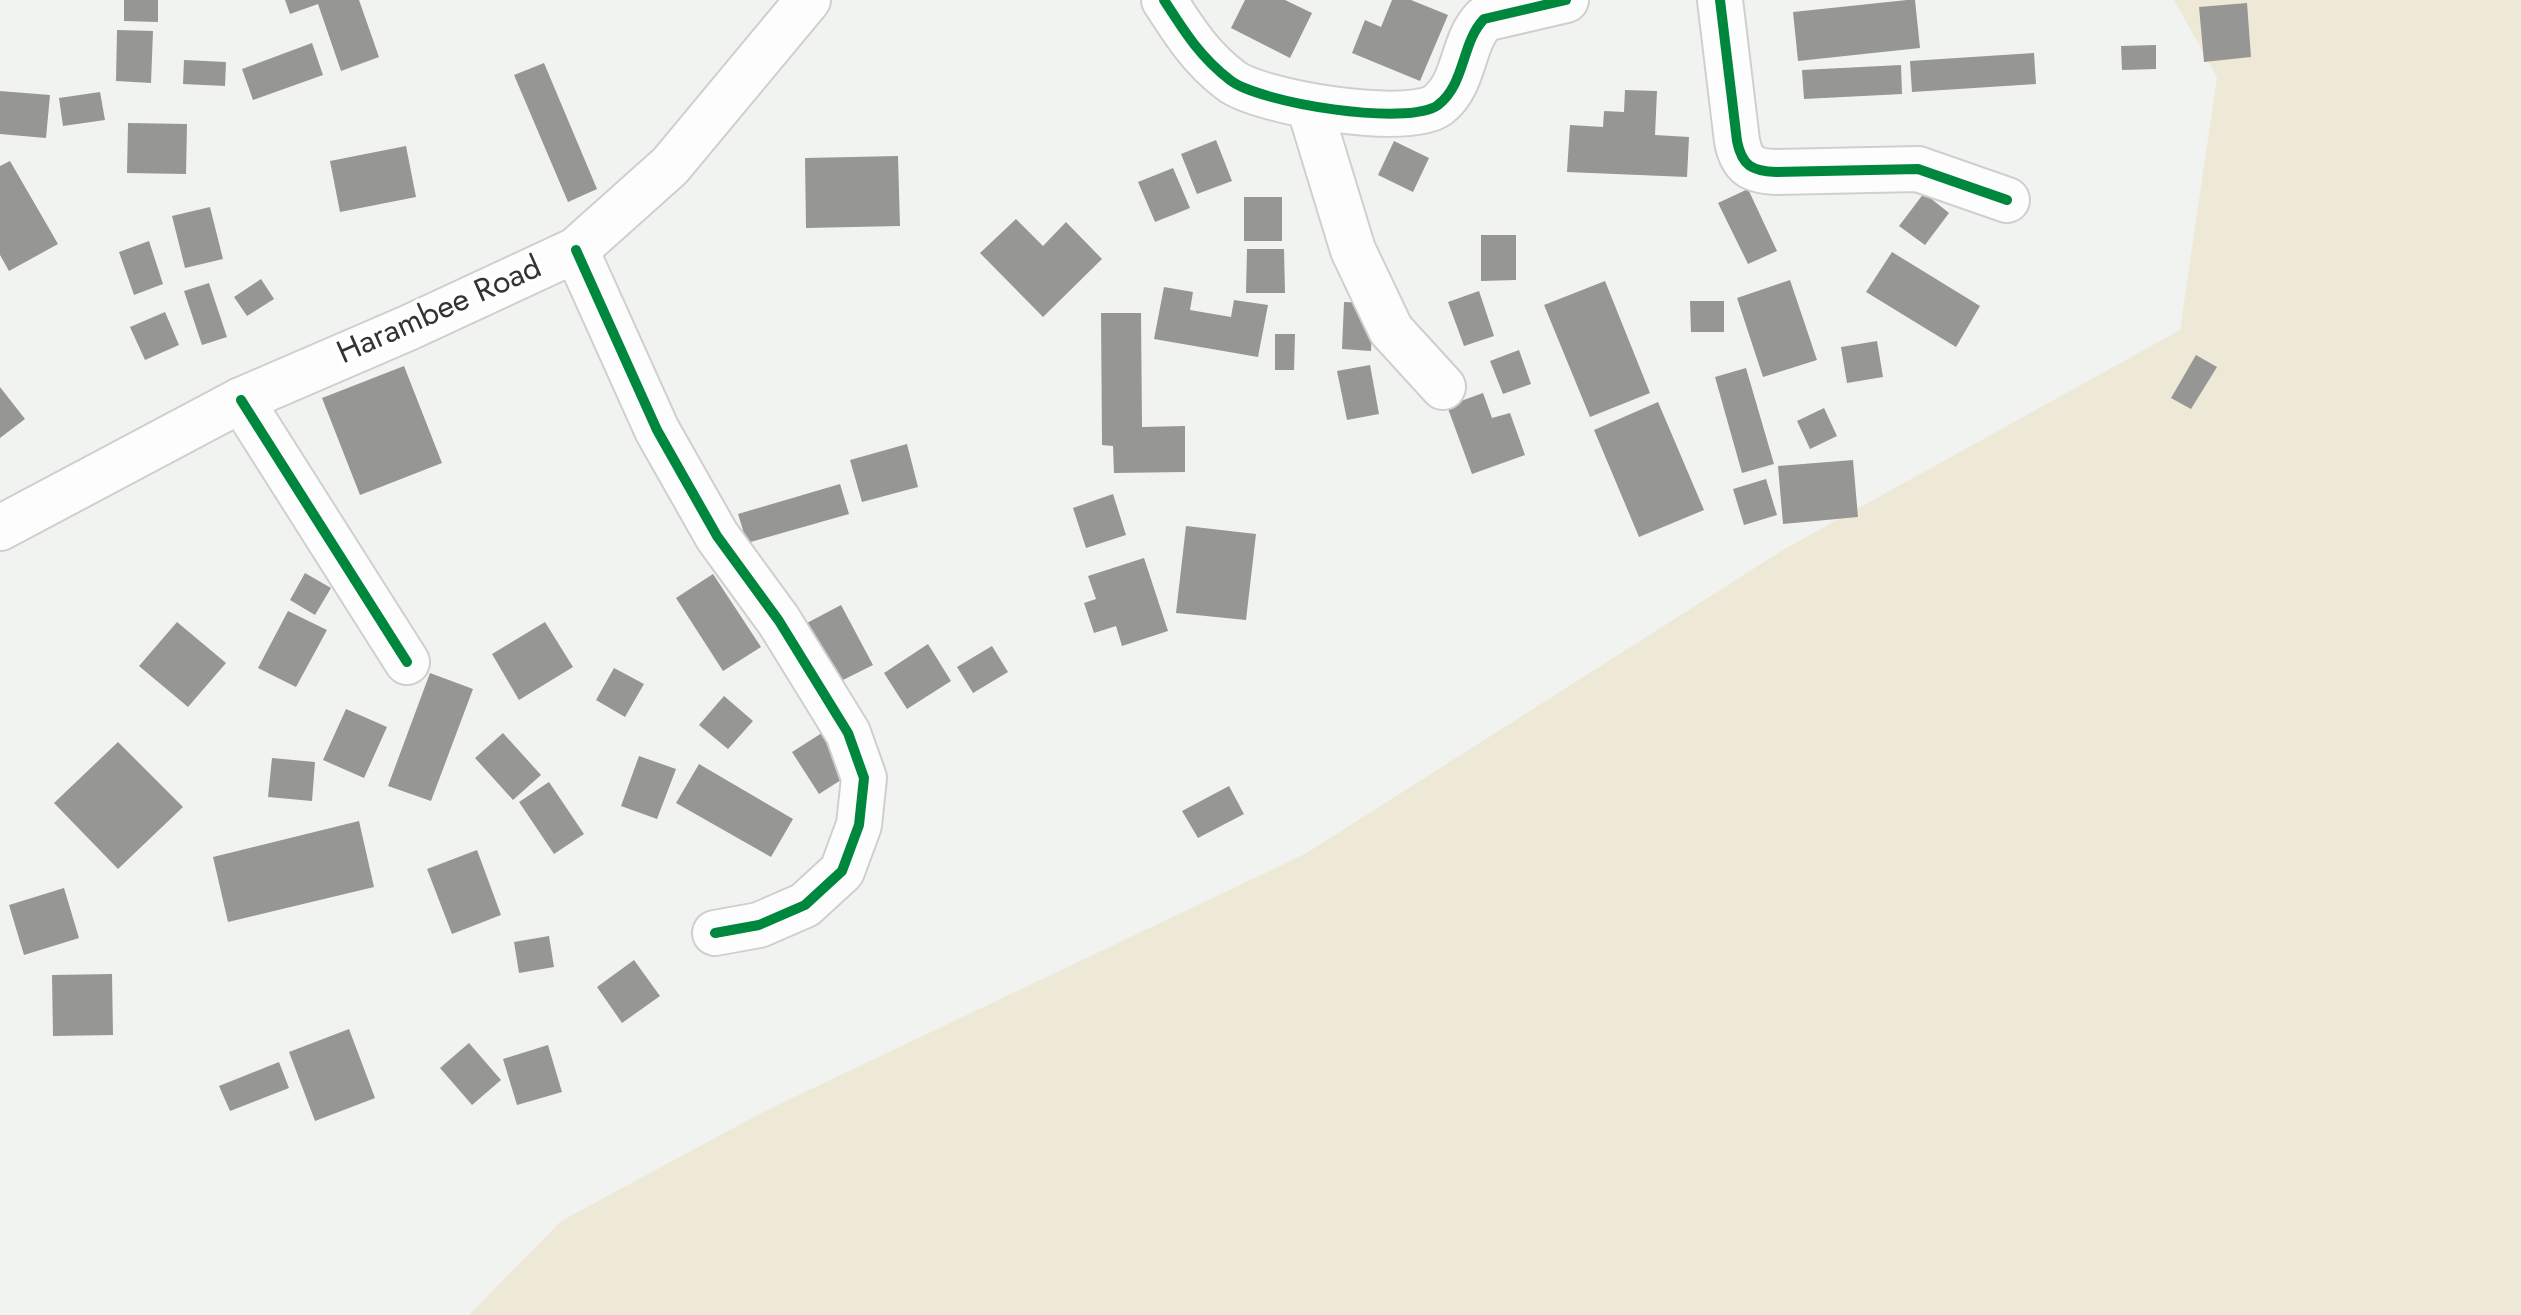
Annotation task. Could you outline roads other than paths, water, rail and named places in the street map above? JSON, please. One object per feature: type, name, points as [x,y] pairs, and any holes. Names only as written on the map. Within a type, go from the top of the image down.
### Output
[{"type":"street","name":"Harambee Road","points":[[0,528],[241,400],[408,328],[576,250],[670,166],[808,0]]},
{"type":"street","points":[[1164,0],[1197,50],[1232,83],[1278,100],[1309,106],[1393,113],[1416,113],[1435,107],[1449,94],[1484,19],[1566,0]]},
{"type":"street","points":[[1720,0],[1739,154],[1747,165],[1761,171],[1776,172],[1918,169],[2007,200]]},
{"type":"street","points":[[1309,106],[1353,250],[1391,330],[1443,387]]},
{"type":"street","points":[[576,250],[657,430],[717,536],[779,621],[848,733],[864,778],[859,825],[842,871],[805,905],[759,925],[715,933]]},
{"type":"street","points":[[241,400],[407,662]]}]
